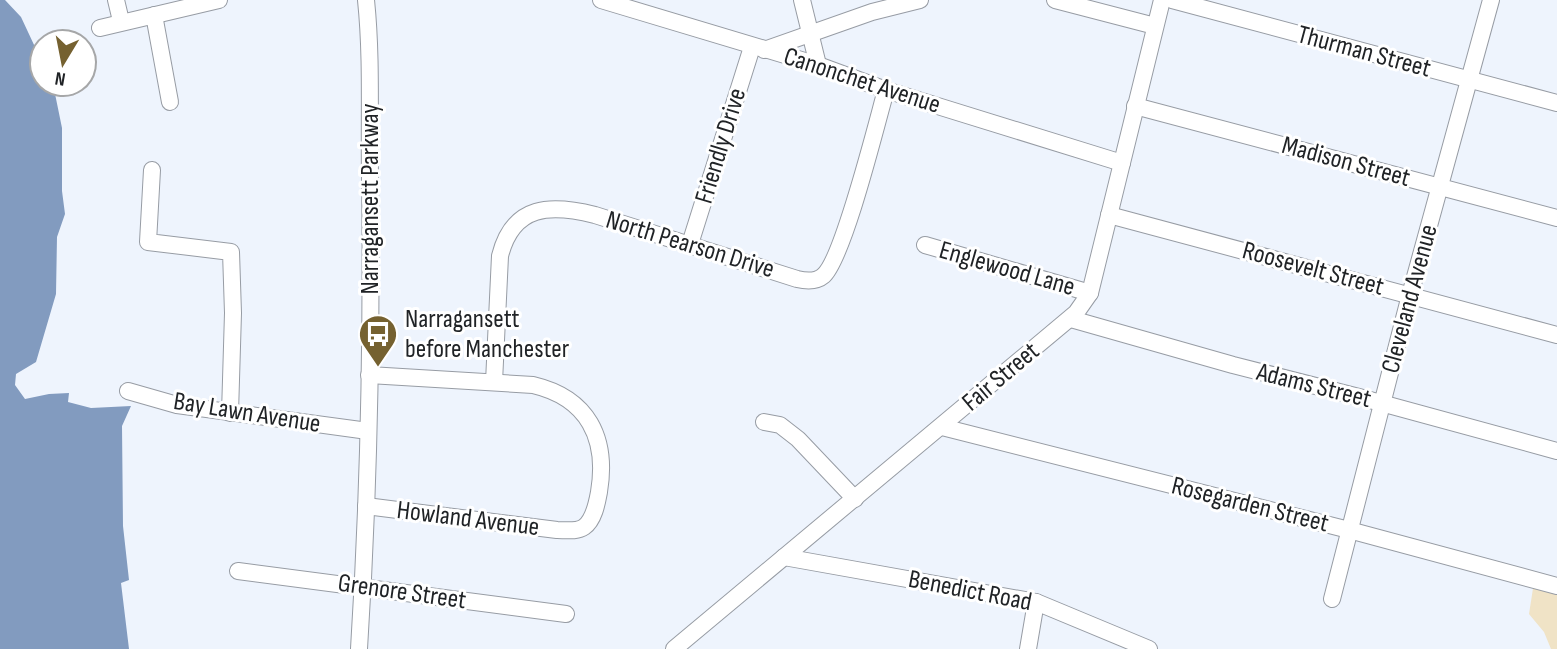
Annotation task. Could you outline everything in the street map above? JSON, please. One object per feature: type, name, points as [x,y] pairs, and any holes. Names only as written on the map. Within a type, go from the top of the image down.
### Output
[{"type":"street","points":[[116,0],[121,22]]},
{"type":"street","points":[[100,28],[219,0]]},
{"type":"street","name":"Narragansett Parkway","points":[[359,649],[369,375],[369,89],[366,0]]},
{"type":"street","name":"Canonchet Avenue","points":[[601,0],[818,65],[886,90],[1122,163]]},
{"type":"street","points":[[802,0],[818,65]]},
{"type":"street","points":[[758,48],[919,0]]},
{"type":"street","points":[[1055,0],[1155,26]]},
{"type":"street","name":"Fair Street","points":[[674,649],[1071,319],[1090,293],[1162,0]]},
{"type":"street","name":"Thurman Street","points":[[1171,0],[1557,103]]},
{"type":"street","name":"Cleveland Avenue","points":[[1332,599],[1410,295],[1491,0]]},
{"type":"street","points":[[154,15],[170,102]]},
{"type":"street","name":"Friendly Drive","points":[[690,244],[758,48]]},
{"type":"street","name":"North Pearson Drive","points":[[495,382],[500,256],[510,230],[531,212],[564,208],[806,281],[818,280],[826,274],[835,256],[860,183],[886,90]]},
{"type":"street","name":"Madison Street","points":[[1135,106],[1557,218]]},
{"type":"street","points":[[152,170],[148,242],[231,252],[233,313],[230,413]]},
{"type":"street","name":"Roosevelt Street","points":[[1109,215],[1557,335]]},
{"type":"street","name":"Englewood Lane","points":[[925,246],[1090,293]]},
{"type":"street","name":"Adams Street","points":[[1071,319],[1557,451]]},
{"type":"street","points":[[369,375],[495,382]]},
{"type":"street","name":"Howland Avenue","points":[[366,506],[571,530],[583,527],[591,518],[597,503],[601,480],[601,454],[597,435],[584,414],[567,398],[551,389],[495,382]]},
{"type":"street","name":"Bay Lawn Avenue","points":[[128,391],[177,405],[368,431]]},
{"type":"street","points":[[764,422],[780,425],[798,439],[855,499]]},
{"type":"street","name":"Rosegarden Street","points":[[942,427],[1349,530],[1557,586]]},
{"type":"street","name":"Benedict Road","points":[[784,557],[1036,601],[1149,649]]},
{"type":"street","name":"Grenore Street","points":[[238,571],[566,614]]},
{"type":"street","points":[[1028,649],[1036,601]]},
{"type":"shaded area","points":[[1534,582],[1557,587],[1557,649],[1551,649],[1544,632],[1529,614]]},
{"type":"water","points":[[0,0],[5,0],[21,17],[28,32],[28,98],[56,98],[62,128],[62,191],[65,214],[57,237],[56,294],[36,362],[16,374],[15,385],[25,399],[69,393],[68,402],[91,408],[131,406],[122,426],[123,526],[129,580],[121,583],[129,649],[0,649]]},
{"type":"place","name":"Narragansett before Manchester","points":[[378,368]]}]
